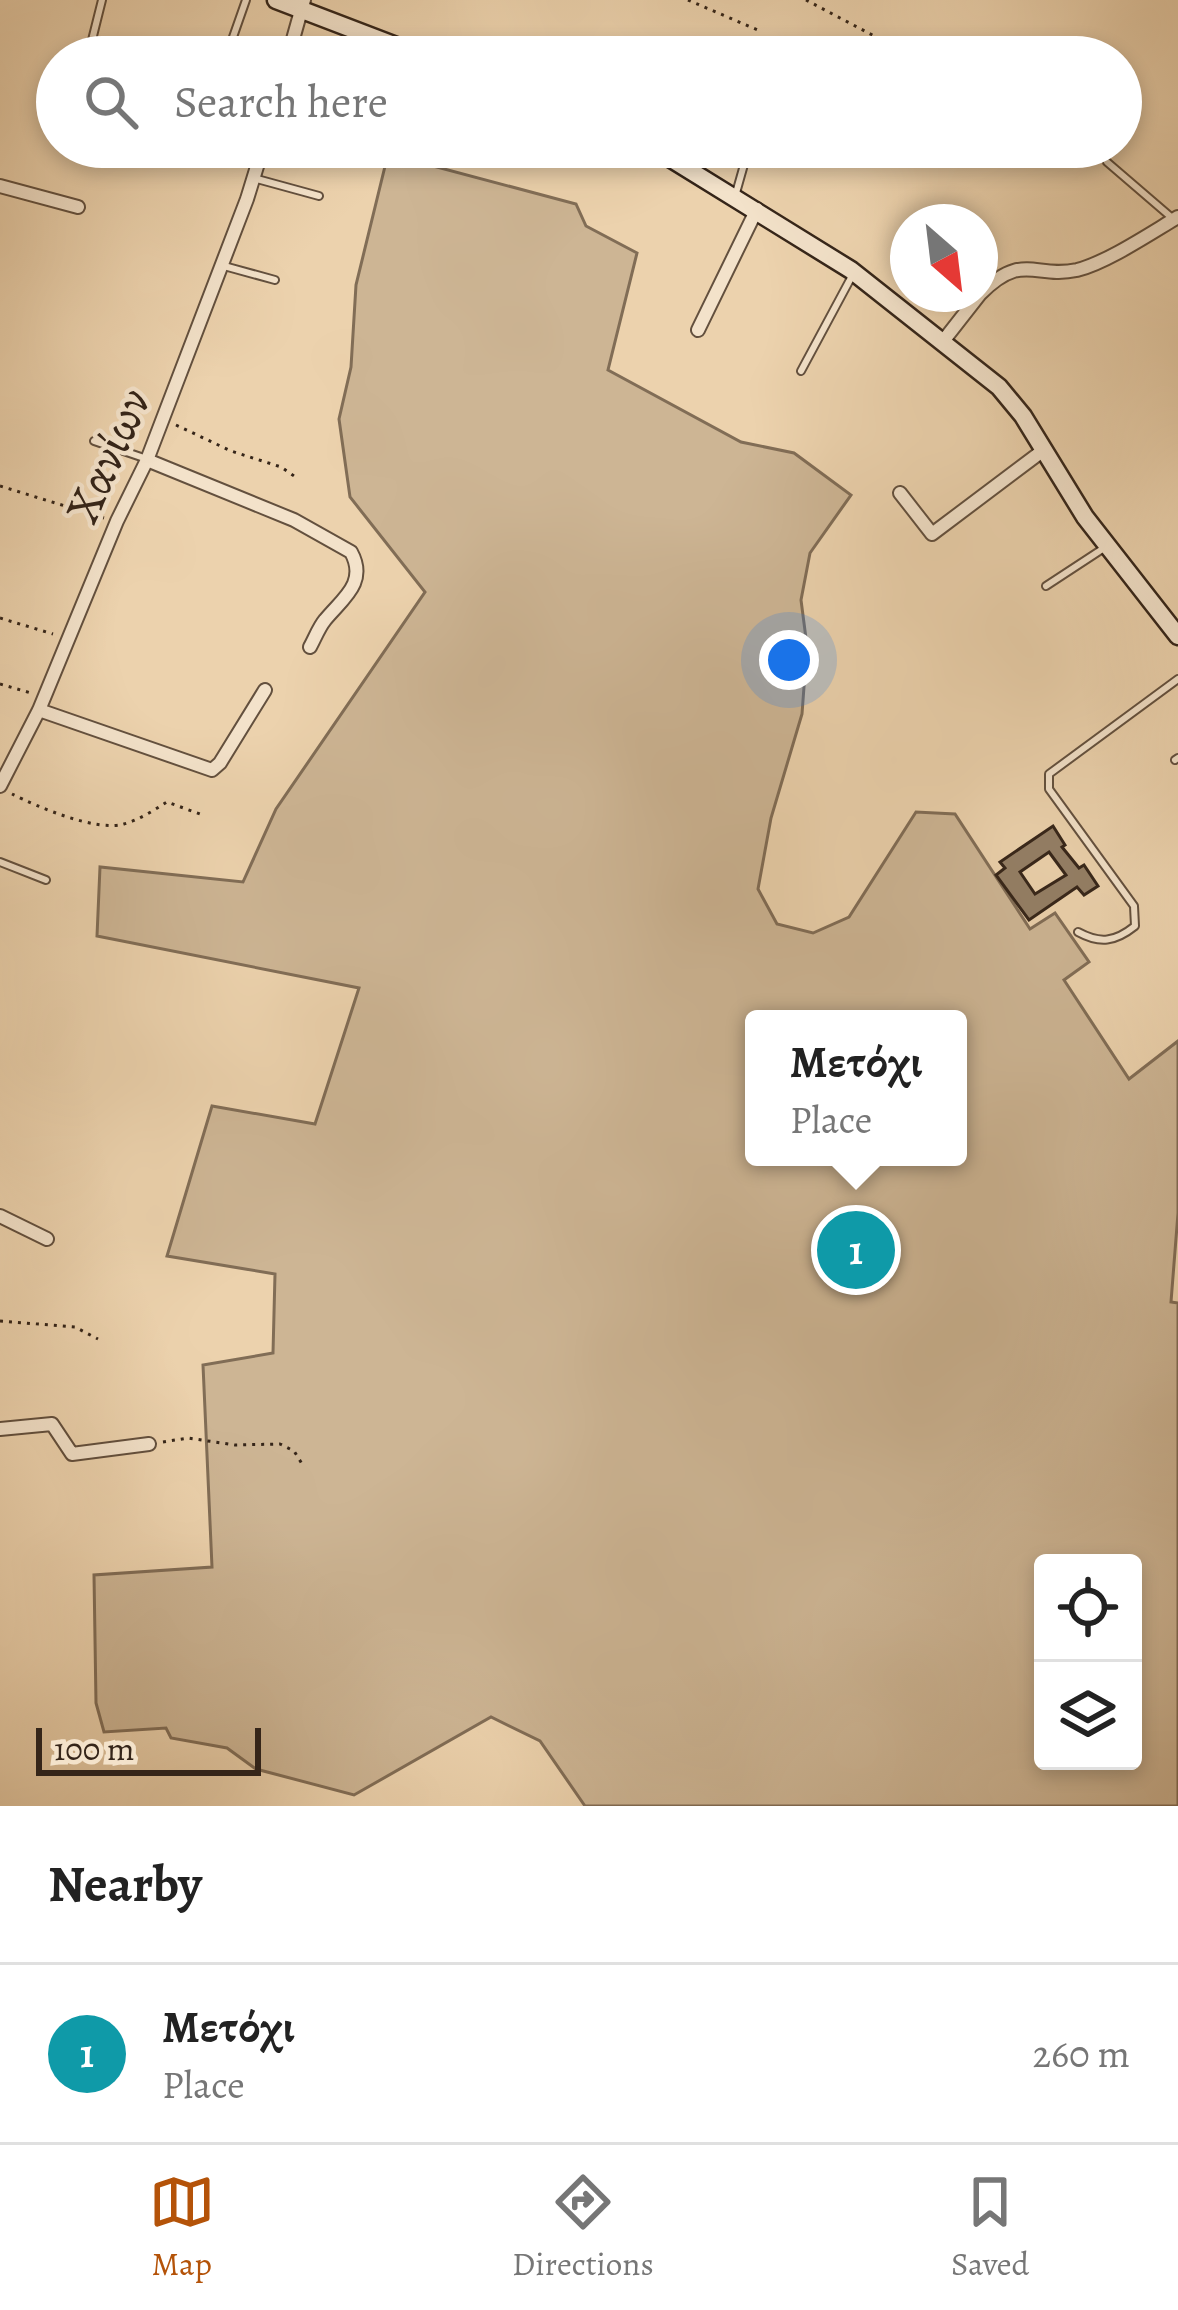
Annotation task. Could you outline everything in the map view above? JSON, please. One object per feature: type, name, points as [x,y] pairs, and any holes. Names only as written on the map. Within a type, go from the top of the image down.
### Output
[{"type":"street","points":[[276,0],[302,4],[368,36]]},
{"type":"street","points":[[294,36],[302,4]]},
{"type":"street","name":"Χανίων","points":[[0,787],[42,703],[147,460],[257,168]]},
{"type":"street","points":[[688,168],[854,272],[999,387],[1107,546],[1178,636]]},
{"type":"street","points":[[0,186],[79,207]]},
{"type":"street","points":[[698,330],[757,209]]},
{"type":"street","points":[[998,278],[1031,267],[1076,270],[1176,218]]},
{"type":"street","points":[[944,340],[966,312]]},
{"type":"street","points":[[900,494],[932,534],[1045,449]]},
{"type":"street","points":[[147,460],[294,520],[352,552],[357,568],[354,585],[310,646]]},
{"type":"street","points":[[42,703],[212,770],[265,690]]},
{"type":"street","points":[[0,1216],[47,1239]]},
{"type":"street","points":[[0,1429],[52,1424],[72,1454],[149,1444]]},
{"type":"lane","points":[[93,36],[102,0]]},
{"type":"lane","points":[[233,36],[246,0]]},
{"type":"lane","points":[[735,196],[743,168]]},
{"type":"lane","points":[[1113,168],[1176,218]]},
{"type":"lane","points":[[254,178],[319,196]]},
{"type":"lane","points":[[221,265],[274,280]]},
{"type":"lane","points":[[801,371],[854,272]]},
{"type":"lane","points":[[94,441],[147,460]]},
{"type":"lane","points":[[1046,586],[1107,546]]},
{"type":"lane","points":[[1078,932],[1095,941],[1120,938],[1136,926],[1134,906],[1049,789],[1049,775],[1178,680]]},
{"type":"lane","points":[[0,862],[46,880]]},
{"type":"path","points":[[688,0],[760,31]]},
{"type":"path","points":[[806,0],[874,36]]},
{"type":"path","points":[[164,418],[297,478]]},
{"type":"path","points":[[0,486],[117,521]]},
{"type":"path","points":[[0,618],[67,638]]},
{"type":"path","points":[[0,684],[42,703]]},
{"type":"path","points":[[0,787],[38,806],[103,825],[122,826],[167,802],[200,814]]},
{"type":"path","points":[[0,1321],[75,1327],[98,1339]]},
{"type":"path","points":[[149,1444],[188,1438],[235,1445],[280,1444],[294,1451],[304,1467]]},
{"type":"shaded area","points":[[385,168],[441,168],[576,204],[586,226],[637,253],[608,370],[741,442],[794,453],[851,495],[810,553],[801,600],[807,646],[802,714],[771,818],[758,889],[777,924],[813,933],[849,917],[916,812],[955,814],[1030,929],[1055,913],[1089,962],[1064,980],[1129,1079],[1178,1041],[1178,1213],[1171,1302],[1178,1303],[1178,1806],[585,1806],[540,1741],[491,1717],[354,1795],[256,1769],[227,1748],[171,1738],[166,1728],[104,1732],[96,1703],[94,1575],[212,1567],[203,1365],[273,1353],[275,1274],[167,1256],[212,1106],[315,1124],[359,988],[97,936],[100,867],[243,882],[276,809],[425,592],[350,497],[339,419],[351,367],[356,285]]},
{"type":"building","points":[[1053,826],[1062,847],[1079,868],[1084,865],[1098,886],[1084,895],[1077,887],[1029,920],[996,875],[1005,868],[1000,862]],"holes":[[[1049,852],[1066,875],[1035,894],[1020,872]]]},
{"type":"place","name":"Μετόχι","points":[[856,1250]]}]
